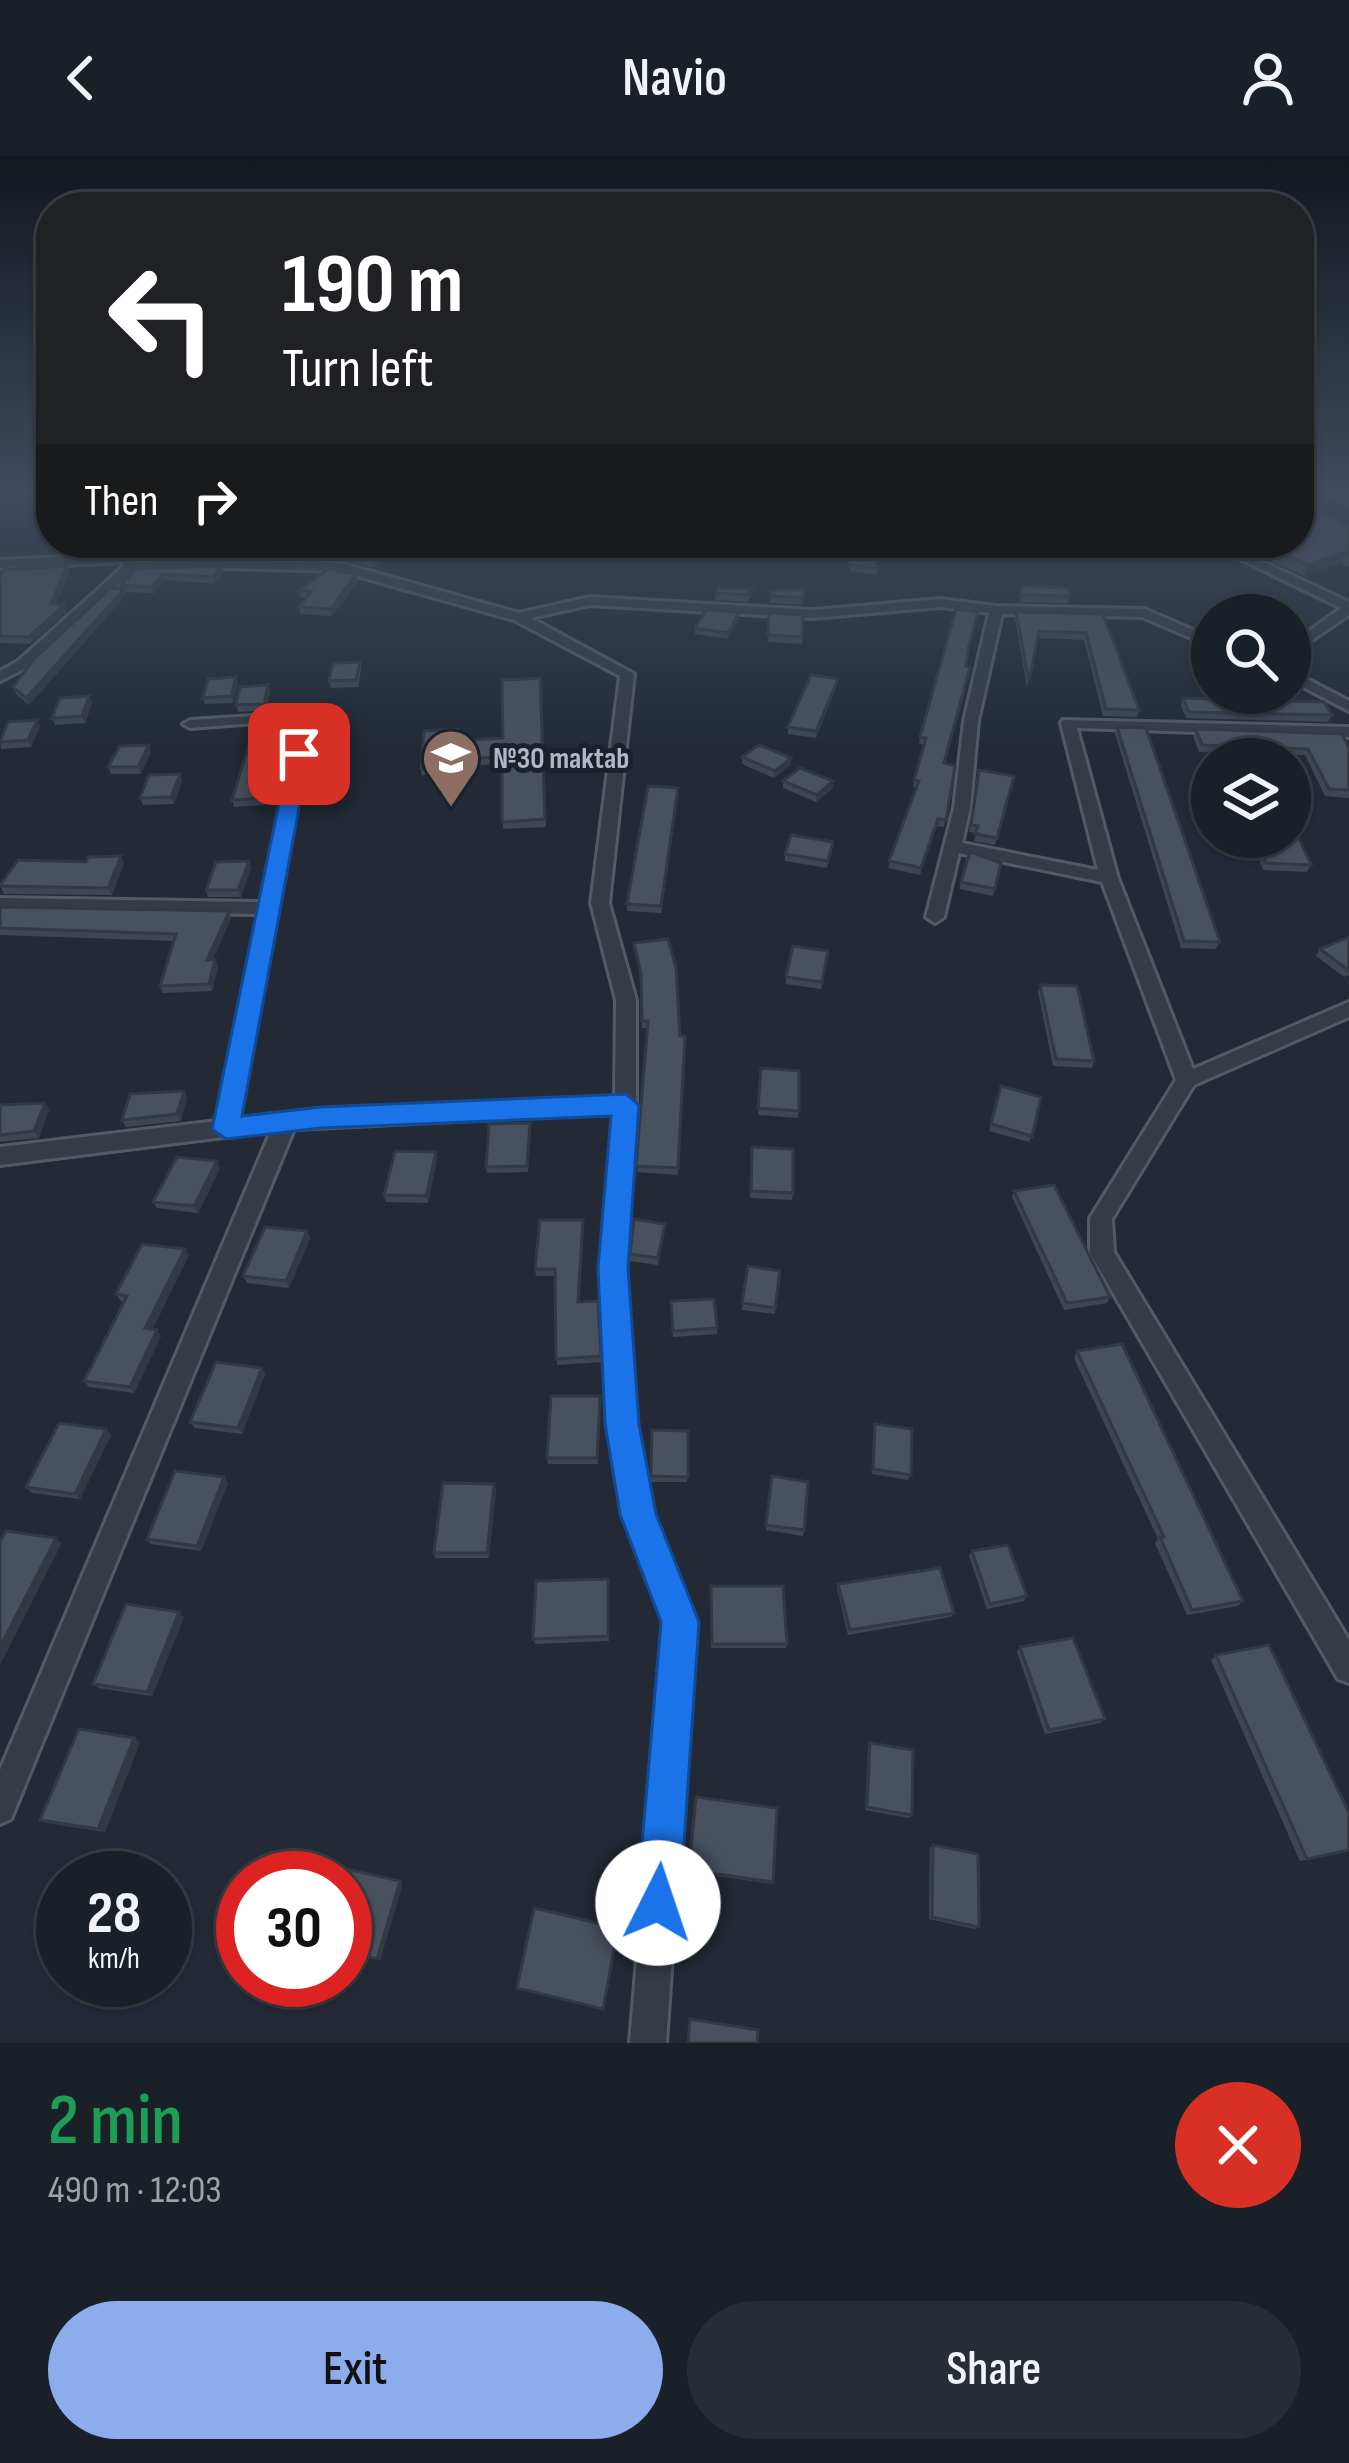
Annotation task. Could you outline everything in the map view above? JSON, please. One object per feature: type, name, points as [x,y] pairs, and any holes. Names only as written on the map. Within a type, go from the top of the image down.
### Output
[{"type":"street","points":[[0,677],[23,664],[122,574]]},
{"type":"street","points":[[365,574],[519,617],[627,674],[601,903],[626,1000],[626,1105],[613,1268],[622,1424],[638,1514],[680,1622],[648,2043]]},
{"type":"street","points":[[1278,574],[1349,608],[1311,636]]},
{"type":"street","points":[[519,617],[590,601],[794,613],[941,603],[996,610],[1144,613],[1191,634]]},
{"type":"street","points":[[935,916],[962,808],[971,721],[996,610]]},
{"type":"street","points":[[1311,686],[1349,707]]},
{"type":"street","points":[[190,724],[306,716],[226,1129]]},
{"type":"street","points":[[1187,1080],[1108,878],[1068,723],[1349,732]]},
{"type":"street","points":[[950,846],[1108,878]]},
{"type":"street","points":[[0,904],[269,908]]},
{"type":"street","points":[[1346,1015],[1187,1080],[1101,1219],[1102,1252],[1349,1668]]},
{"type":"street","points":[[0,1156],[286,1121],[626,1105]]},
{"type":"street","points":[[0,1808],[286,1121]]},
{"type":"building","points":[[64,574],[51,604],[64,605],[28,637],[0,636],[0,575]]},
{"type":"building","points":[[131,574],[163,574],[152,587],[121,585]]},
{"type":"building","points":[[321,574],[356,574],[331,609],[299,607],[311,591],[299,591]]},
{"type":"building","points":[[1022,586],[1067,588],[1070,596],[1020,595]]},
{"type":"building","points":[[111,588],[124,589],[26,698],[13,687],[33,660]]},
{"type":"building","points":[[719,588],[752,589],[748,595],[716,593]]},
{"type":"building","points":[[804,590],[804,598],[771,596],[771,591]]},
{"type":"building","points":[[956,609],[978,612],[969,645],[966,666],[970,667],[944,763],[955,766],[946,820],[938,819],[921,868],[889,861],[919,781],[914,780],[926,738],[920,737]]},
{"type":"building","points":[[706,610],[739,612],[728,633],[695,628]]},
{"type":"building","points":[[1016,612],[1103,614],[1139,710],[1106,709],[1086,633],[1039,631],[1029,681]]},
{"type":"building","points":[[769,613],[803,615],[802,637],[768,635]]},
{"type":"building","points":[[360,662],[356,680],[329,681],[333,663]]},
{"type":"building","points":[[811,675],[838,679],[816,731],[788,727]]},
{"type":"building","points":[[236,677],[231,696],[203,698],[208,679]]},
{"type":"building","points":[[540,678],[545,819],[502,822],[502,757],[457,759],[457,766],[421,768],[424,731],[458,729],[457,741],[503,738],[502,680]]},
{"type":"building","points":[[268,685],[264,704],[236,705],[240,687]]},
{"type":"building","points":[[89,696],[82,716],[52,718],[60,698]]},
{"type":"building","points":[[1311,702],[1324,702],[1332,715],[1284,714],[1311,714]]},
{"type":"building","points":[[285,718],[263,798],[232,800],[256,721]]},
{"type":"building","points":[[37,720],[28,740],[0,742],[8,722]]},
{"type":"building","points":[[1117,727],[1146,728],[1220,942],[1184,941]]},
{"type":"building","points":[[1196,729],[1342,734],[1349,748],[1349,790],[1329,789],[1311,755],[1311,738],[1199,738]]},
{"type":"building","points":[[149,745],[138,767],[108,767],[120,746]]},
{"type":"building","points":[[759,745],[791,758],[775,771],[742,757]]},
{"type":"building","points":[[800,768],[833,781],[817,795],[783,781]]},
{"type":"building","points":[[979,770],[1014,776],[997,838],[975,834],[978,826],[971,825]]},
{"type":"building","points":[[180,774],[171,797],[140,798],[149,775]]},
{"type":"building","points":[[648,786],[678,788],[661,906],[627,904]]},
{"type":"building","points":[[791,835],[833,842],[828,861],[785,854]]},
{"type":"building","points":[[970,852],[1001,863],[995,889],[961,882]]},
{"type":"building","points":[[121,856],[108,888],[0,886],[18,860],[86,862],[88,857]]},
{"type":"building","points":[[1264,858],[1308,858],[1311,865],[1266,863]]},
{"type":"building","points":[[249,861],[238,890],[206,890],[216,862]]},
{"type":"building","points":[[0,907],[229,911],[207,960],[215,959],[209,984],[160,986],[176,934],[0,928]]},
{"type":"building","points":[[1349,937],[1349,970],[1348,970],[1320,949]]},
{"type":"building","points":[[668,939],[676,968],[680,1036],[685,1036],[678,1168],[636,1166],[648,1021],[642,1021],[641,973],[634,943]]},
{"type":"building","points":[[793,946],[828,951],[822,982],[786,977]]},
{"type":"building","points":[[1040,985],[1077,986],[1094,1061],[1056,1059]]},
{"type":"building","points":[[761,1068],[799,1071],[799,1111],[758,1108]]},
{"type":"building","points":[[1001,1086],[1041,1097],[1032,1136],[991,1124]]},
{"type":"building","points":[[184,1091],[177,1114],[122,1120],[130,1094]]},
{"type":"building","points":[[45,1103],[34,1131],[0,1135],[0,1105]]},
{"type":"building","points":[[530,1123],[527,1166],[486,1167],[489,1124]]},
{"type":"building","points":[[752,1147],[793,1149],[793,1193],[751,1191]]},
{"type":"building","points":[[395,1151],[436,1152],[426,1196],[384,1195]]},
{"type":"building","points":[[177,1157],[217,1161],[194,1206],[153,1202]]},
{"type":"building","points":[[1054,1185],[1110,1297],[1067,1303],[1014,1191]]},
{"type":"building","points":[[634,1219],[665,1224],[658,1258],[630,1254]]},
{"type":"building","points":[[540,1220],[583,1220],[578,1302],[598,1301],[601,1356],[556,1359],[555,1269],[535,1269]]},
{"type":"building","points":[[265,1227],[307,1231],[286,1281],[243,1276]]},
{"type":"building","points":[[142,1244],[185,1249],[145,1328],[157,1330],[130,1387],[84,1381],[127,1296],[116,1294]]},
{"type":"building","points":[[748,1266],[780,1271],[775,1308],[742,1303]]},
{"type":"building","points":[[714,1299],[717,1328],[673,1331],[671,1301]]},
{"type":"building","points":[[1122,1344],[1243,1601],[1192,1610],[1160,1537],[1164,1537],[1077,1351]]},
{"type":"building","points":[[216,1362],[262,1368],[238,1428],[190,1422]]},
{"type":"building","points":[[551,1396],[600,1396],[597,1458],[547,1458]]},
{"type":"building","points":[[59,1423],[106,1429],[75,1494],[26,1487]]},
{"type":"building","points":[[875,1424],[912,1429],[911,1475],[873,1469]]},
{"type":"building","points":[[652,1430],[688,1431],[688,1477],[651,1476]]},
{"type":"building","points":[[175,1471],[224,1477],[197,1546],[147,1539]]},
{"type":"building","points":[[772,1476],[808,1482],[804,1530],[766,1525]]},
{"type":"building","points":[[443,1483],[494,1484],[487,1553],[434,1553]]},
{"type":"building","points":[[6,1531],[56,1538],[0,1647],[0,1542]]},
{"type":"building","points":[[1008,1545],[1027,1596],[990,1604],[972,1551]]},
{"type":"building","points":[[940,1568],[954,1613],[850,1630],[838,1584]]},
{"type":"building","points":[[608,1579],[608,1636],[533,1639],[536,1581]]},
{"type":"building","points":[[711,1586],[783,1586],[787,1644],[712,1644]]},
{"type":"building","points":[[126,1604],[179,1612],[147,1692],[93,1684]]},
{"type":"building","points":[[1073,1638],[1105,1719],[1049,1730],[1020,1647]]},
{"type":"building","points":[[1269,1645],[1349,1813],[1349,1850],[1307,1859],[1216,1655]]},
{"type":"building","points":[[79,1729],[134,1738],[98,1829],[40,1820]]},
{"type":"building","points":[[870,1743],[913,1750],[912,1815],[867,1807]]},
{"type":"building","points":[[696,1797],[777,1808],[773,1882],[689,1870]]},
{"type":"building","points":[[933,1845],[978,1854],[979,1927],[932,1917]]},
{"type":"building","points":[[372,1875],[400,1881],[377,1959],[372,1958]]},
{"type":"building","points":[[534,1908],[618,1928],[603,2009],[517,1988]]},
{"type":"building","points":[[690,2019],[758,2030],[757,2043],[688,2043]]},
{"type":"place","name":"№30 maktab","points":[[451,809]]},
{"type":"route","points":[[299,754],[226,1129],[321,1117],[626,1105],[616,1184],[613,1268],[622,1424],[638,1514],[680,1622],[658,1903]]}]
